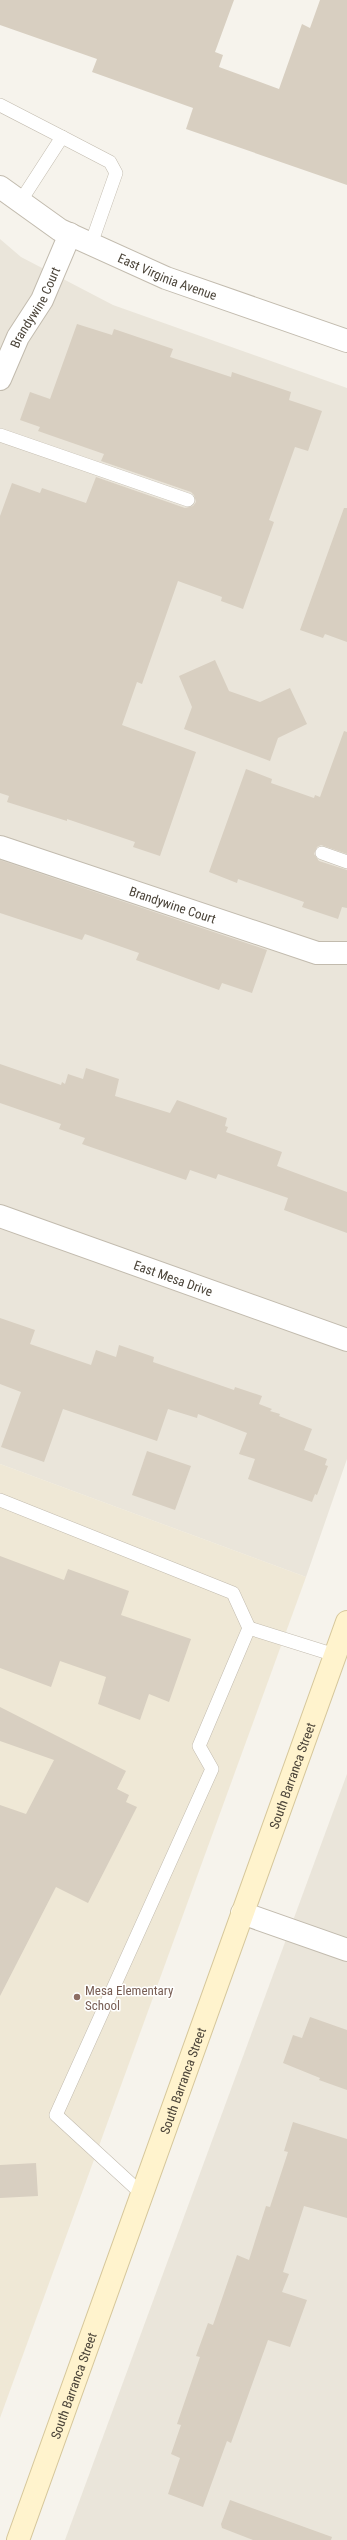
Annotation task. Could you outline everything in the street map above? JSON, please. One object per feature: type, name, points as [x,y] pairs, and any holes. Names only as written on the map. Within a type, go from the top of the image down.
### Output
[{"type":"main road","name":"South Barranca Street","points":[[18,2540],[347,1622]]},
{"type":"street","name":"East Virginia Avenue","points":[[0,187],[20,202],[70,234],[166,278],[347,341]]},
{"type":"street","name":"Brandywine Court","points":[[0,379],[18,337],[42,300],[70,234]]},
{"type":"street","name":"Brandywine Court","points":[[0,847],[317,953],[347,953]]},
{"type":"street","name":"East Mesa Drive","points":[[0,1216],[347,1340]]},
{"type":"street","points":[[242,1913],[347,1950]]},
{"type":"lane","points":[[0,105],[110,162],[116,173],[91,244]]},
{"type":"lane","points":[[20,202],[62,137]]},
{"type":"lane","points":[[0,435],[188,500]]},
{"type":"lane","points":[[322,853],[347,862]]},
{"type":"lane","points":[[0,1500],[233,1593],[249,1628],[199,1746],[212,1769],[56,2115],[142,2194]]},
{"type":"lane","points":[[249,1628],[335,1655]]},
{"type":"shaded area","points":[[0,239],[21,257],[113,305],[347,388],[347,1459],[306,1577],[0,1464]]},
{"type":"shaded area","name":"Mesa Elementary School","points":[[0,1464],[306,1577],[0,2418]]},
{"type":"shaded area","points":[[347,1774],[347,2540],[65,2540]]},
{"type":"building","points":[[0,0],[234,0],[215,52],[223,55],[219,67],[279,89],[302,24],[310,28],[320,0],[347,0],[347,185],[186,129],[193,108],[92,72],[97,59],[0,25]]},
{"type":"building","points":[[77,324],[112,335],[114,329],[173,349],[170,357],[231,377],[232,372],[291,392],[289,400],[322,411],[308,451],[295,447],[269,520],[274,522],[243,609],[221,601],[222,597],[178,581],[142,684],[137,682],[122,725],[196,752],[160,856],[133,847],[135,842],[67,819],[67,821],[7,802],[9,796],[0,793],[0,516],[12,483],[40,493],[42,488],[86,503],[96,477],[185,508],[193,506],[196,502],[194,495],[191,492],[101,461],[104,454],[38,431],[40,427],[20,420],[30,392],[50,399]]},
{"type":"building","points":[[344,508],[347,508],[347,642],[325,634],[323,638],[300,630]]},
{"type":"building","points":[[215,660],[229,691],[260,702],[290,688],[307,724],[278,738],[270,761],[184,729],[192,707],[179,676]]},
{"type":"building","points":[[344,731],[347,732],[347,854],[321,845],[317,847],[314,854],[319,861],[347,870],[347,908],[342,907],[338,919],[302,907],[304,902],[238,879],[237,883],[209,872],[246,769],[272,779],[271,783],[314,798],[315,795],[320,797]]},
{"type":"building","points":[[0,860],[267,950],[252,993],[222,983],[219,990],[136,960],[139,953],[85,934],[82,940],[0,913]]},
{"type":"building","points":[[0,1064],[61,1085],[62,1082],[65,1084],[68,1074],[83,1079],[86,1068],[119,1079],[115,1096],[170,1113],[177,1100],[227,1118],[225,1126],[228,1127],[226,1132],[282,1152],[277,1166],[347,1192],[347,1233],[284,1210],[288,1198],[218,1174],[216,1179],[190,1170],[186,1180],[82,1144],[85,1138],[59,1129],[61,1124],[0,1103]]},
{"type":"building","points":[[0,1318],[35,1330],[30,1344],[91,1365],[96,1350],[116,1357],[119,1345],[154,1357],[153,1362],[234,1390],[235,1387],[262,1396],[259,1404],[272,1409],[270,1411],[280,1414],[279,1416],[312,1429],[304,1450],[327,1459],[325,1465],[328,1466],[317,1495],[315,1494],[312,1502],[248,1479],[255,1459],[239,1454],[247,1433],[198,1414],[197,1418],[168,1409],[157,1441],[63,1409],[44,1462],[1,1447],[21,1392],[0,1384]]},
{"type":"building","points":[[147,1451],[191,1466],[175,1510],[132,1495]]},
{"type":"building","points":[[0,1556],[64,1580],[68,1569],[129,1591],[121,1615],[191,1639],[169,1702],[149,1694],[140,1720],[98,1704],[106,1677],[60,1661],[51,1687],[0,1668]]},
{"type":"building","points":[[0,1707],[126,1771],[117,1789],[129,1795],[126,1802],[137,1807],[88,1903],[56,1887],[0,1996],[0,1805],[26,1814],[54,1760],[0,1741]]},
{"type":"building","points":[[310,2017],[347,2030],[347,2090],[319,2080],[320,2078],[283,2063],[293,2035],[302,2038]]},
{"type":"building","points":[[293,2122],[347,2139],[347,2218],[304,2206],[283,2272],[289,2274],[282,2292],[307,2300],[290,2347],[268,2340],[231,2443],[227,2441],[203,2507],[168,2494],[180,2458],[171,2454],[181,2425],[177,2424],[200,2357],[196,2356],[208,2323],[213,2325],[237,2255],[249,2260],[266,2206],[270,2207],[288,2152],[284,2151]]},
{"type":"building","points":[[36,2163],[38,2196],[0,2198],[0,2165]]},
{"type":"building","points":[[230,2500],[332,2537],[331,2540],[253,2540],[222,2528],[221,2524]]},
{"type":"place","name":"Mesa Elementary School","points":[[77,1997]]}]
